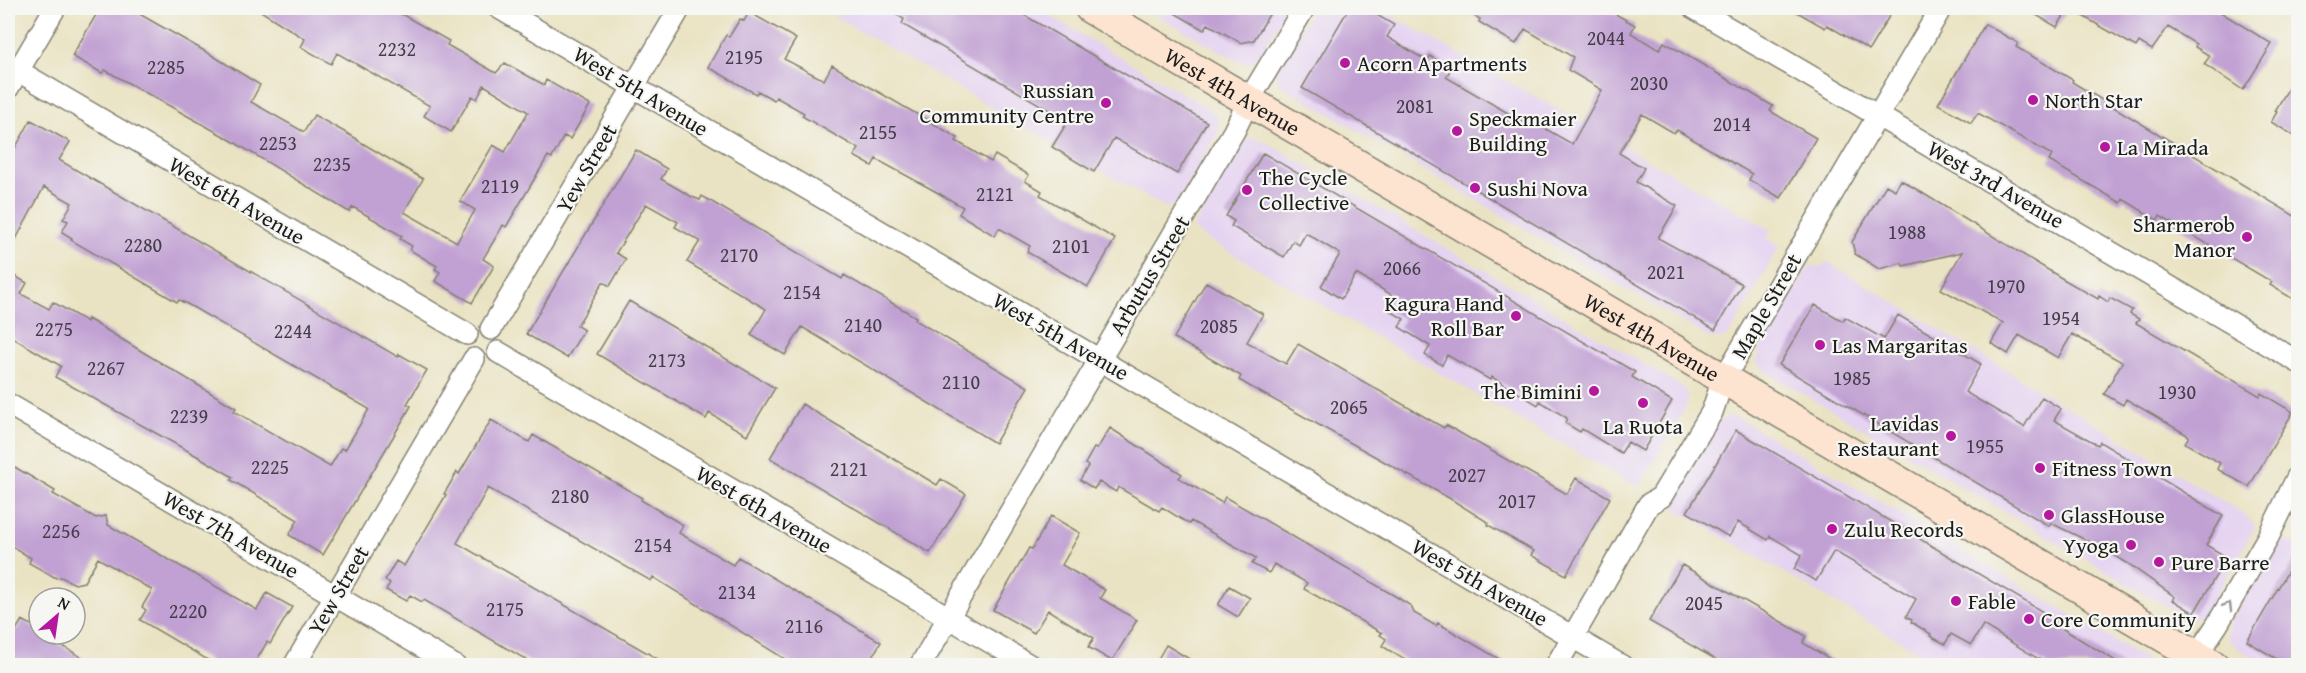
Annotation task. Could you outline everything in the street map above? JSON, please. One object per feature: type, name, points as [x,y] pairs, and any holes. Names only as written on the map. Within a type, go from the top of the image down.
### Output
[{"type":"main road","name":"West 4th Avenue","points":[[1090,8],[2200,662]]},
{"type":"street","points":[[11,75],[55,8]]},
{"type":"street","name":"West 5th Avenue","points":[[499,8],[1622,666]]},
{"type":"street","name":"Yew Street","points":[[492,329],[680,8]]},
{"type":"street","name":"Arbutus Street","points":[[920,666],[1304,8]]},
{"type":"street","name":"West 3rd Avenue","points":[[1694,8],[2298,362]]},
{"type":"street","name":"Maple Street","points":[[1556,666],[1649,504],[1661,498],[1712,412],[1723,380],[1941,8]]},
{"type":"street","name":"West 6th Avenue","points":[[11,75],[467,334]]},
{"type":"street","points":[[481,326],[492,329],[498,337],[498,352],[490,359],[479,361],[469,356],[465,345],[467,334],[481,326]]},
{"type":"street","name":"West 6th Avenue","points":[[498,352],[1031,666]]},
{"type":"street","name":"Yew Street","points":[[294,666],[474,359]]},
{"type":"street","name":"West 7th Avenue","points":[[8,404],[455,666]]},
{"type":"street","points":[[2200,662],[2217,625],[2298,476]]},
{"type":"shaded area","points":[[820,8],[1036,8],[1209,109],[1219,119],[1218,133],[1176,205],[1166,208]]},
{"type":"shaded area","points":[[1144,8],[1289,8],[1259,54],[1253,61],[1243,64]]},
{"type":"shaded area","points":[[1313,8],[1378,8],[1771,230],[1767,237],[1779,247],[1730,334],[1721,339],[1710,338],[1279,84],[1275,71]]},
{"type":"shaded area","points":[[1248,139],[1264,141],[1683,387],[1688,396],[1686,407],[1640,485],[1632,484],[1202,236],[1193,228],[1240,146]]},
{"type":"shaded area","points":[[1826,261],[2244,514],[2255,527],[2206,613],[2197,618],[2185,617],[1763,370],[1757,361],[1760,349],[1810,265],[1822,267]]},
{"type":"shaded area","points":[[1731,416],[1738,418],[2155,665],[1941,665],[1676,509],[1672,502],[1715,426]]},
{"type":"shaded area","points":[[2278,540],[2290,541],[2298,546],[2298,665],[2267,665],[2234,646],[2227,636],[2229,622]]},
{"type":"building","points":[[100,8],[129,8],[215,57],[260,85],[251,102],[304,132],[314,115],[423,179],[404,212],[457,242],[475,210],[460,201],[493,145],[505,152],[528,112],[484,85],[477,99],[472,96],[451,132],[424,116],[430,106],[337,53],[331,64],[301,47],[305,39],[256,8],[391,8],[449,41],[447,45],[496,73],[505,63],[544,85],[546,80],[590,105],[570,139],[564,136],[552,158],[548,156],[506,227],[503,225],[483,259],[494,266],[472,303],[435,281],[440,272],[435,269],[437,266],[410,250],[412,246],[400,239],[402,236],[353,207],[349,212],[229,139],[105,70],[102,73],[72,56]]},
{"type":"building","points":[[884,8],[1012,8],[1207,122],[1177,174],[1114,138],[1094,172],[1052,147],[1068,121],[902,24],[904,19]]},
{"type":"building","points":[[1166,8],[1273,8],[1254,40],[1241,43],[1208,24],[1204,30]]},
{"type":"building","points":[[1349,8],[1365,8],[1394,25],[1387,37],[1427,61],[1430,56],[1451,69],[1446,77],[1530,126],[1532,121],[1572,144],[1602,90],[1568,70],[1573,57],[1525,29],[1516,44],[1460,8],[1605,8],[1635,25],[1631,33],[1659,50],[1664,42],[1773,106],[1770,111],[1816,138],[1781,198],[1749,180],[1752,174],[1677,130],[1674,133],[1642,114],[1619,153],[1644,168],[1636,182],[1677,206],[1658,238],[1742,284],[1715,330],[1302,88]]},
{"type":"building","points":[[1790,8],[1894,8],[1869,50],[1827,25],[1825,28]]},
{"type":"building","points":[[2024,8],[2069,8],[2057,27]]},
{"type":"building","points":[[2069,8],[2214,8],[2272,44],[2243,90],[2204,64],[2210,56],[2195,47],[2196,44],[2168,27],[2152,50],[2139,42],[2136,47]]},
{"type":"building","points":[[749,12],[796,39],[784,59],[824,80],[832,65],[958,138],[956,141],[991,162],[995,155],[1029,175],[1025,181],[1042,191],[1040,195],[1115,239],[1088,287],[1027,252],[1030,246],[999,228],[995,236],[959,214],[963,207],[933,190],[876,159],[872,166],[854,156],[859,149],[802,116],[804,113],[776,97],[774,100],[758,91],[756,94],[708,67],[726,35],[729,37],[740,19],[744,21]]},
{"type":"building","points":[[1985,24],[2018,43],[2016,47],[2073,80],[2072,82],[2298,218],[2298,302],[2270,285],[2272,282],[2160,216],[2157,220],[2123,199],[2121,203],[2049,161],[2052,155],[1978,113],[1971,123],[1938,104]]},
{"type":"building","points":[[2298,72],[2298,138],[2271,122]]},
{"type":"building","points":[[31,120],[70,142],[59,160],[398,357],[399,354],[427,370],[407,404],[411,406],[323,555],[289,535],[298,520],[231,480],[233,477],[206,461],[55,377],[61,366],[8,335],[8,272],[27,283],[21,294],[49,309],[53,302],[87,322],[88,319],[236,408],[234,411],[330,467],[341,448],[345,450],[369,409],[71,240],[72,238],[62,232],[68,221],[63,219],[72,203],[44,187],[8,254],[8,161]]},
{"type":"building","points":[[636,150],[667,169],[661,179],[692,197],[700,200],[702,196],[842,279],[844,275],[1028,387],[995,443],[802,327],[785,355],[751,335],[766,309],[687,262],[700,241],[675,227],[678,222],[646,204],[616,253],[626,259],[610,286],[603,282],[577,326],[584,330],[567,358],[526,334]]},
{"type":"building","points":[[1263,153],[1635,372],[1632,377],[1672,401],[1643,451],[1628,442],[1621,453],[1582,429],[1580,432],[1565,423],[1567,418],[1540,401],[1538,405],[1492,377],[1490,380],[1447,355],[1442,365],[1425,355],[1430,346],[1399,327],[1404,319],[1389,310],[1397,298],[1356,274],[1341,299],[1321,286],[1340,254],[1306,233],[1299,245],[1293,241],[1284,257],[1231,226],[1234,221],[1226,216]]},
{"type":"building","points":[[1901,180],[2098,299],[2099,296],[2108,302],[2110,298],[2132,310],[2130,314],[2139,319],[2136,323],[2260,396],[2261,393],[2293,412],[2249,487],[2217,469],[2220,463],[2185,443],[2189,436],[2126,399],[2123,405],[2104,394],[2122,362],[2072,334],[2058,358],[2019,335],[2008,354],[1991,343],[2003,323],[1941,289],[1962,252],[1903,266],[1902,263],[1879,269],[1855,254],[1852,242],[1886,185],[1895,190]]},
{"type":"building","points":[[1206,282],[1263,314],[1247,342],[1286,364],[1298,344],[1444,428],[1446,425],[1567,494],[1576,478],[1610,498],[1566,575],[1531,555],[1534,551],[1488,525],[1489,523],[1449,498],[1251,387],[1239,380],[1241,376],[1174,338]]},
{"type":"building","points":[[629,301],[775,388],[747,435],[709,413],[706,419],[597,354]]},
{"type":"building","points":[[1815,305],[1843,321],[1845,317],[1884,339],[1898,315],[1981,364],[1965,392],[2024,427],[2042,397],[2061,409],[2054,420],[2098,445],[2100,442],[2223,516],[2206,545],[2227,557],[2194,613],[2173,600],[2175,597],[2104,549],[2051,523],[2049,526],[1779,365]]},
{"type":"building","points":[[802,404],[937,485],[941,479],[966,494],[930,553],[770,458]]},
{"type":"building","points":[[491,420],[529,442],[533,435],[642,498],[641,500],[683,525],[679,533],[733,565],[738,557],[881,642],[867,666],[796,666],[653,577],[651,581],[488,488],[457,543],[670,666],[537,666],[424,600],[422,602],[410,595],[406,601],[386,590],[390,583],[385,580],[396,561],[404,566],[457,472],[459,474]]},
{"type":"building","points":[[1110,428],[1182,474],[1179,478],[1222,503],[1225,497],[1395,596],[1411,606],[1414,613],[1436,626],[1438,623],[1511,666],[1415,666],[1382,646],[1386,639],[1380,635],[1382,633],[1304,589],[1307,583],[1274,564],[1269,573],[1252,564],[1256,558],[1191,521],[1189,524],[1162,507],[1159,511],[1118,487],[1116,492],[1099,482],[1094,489],[1080,480],[1088,466],[1085,464],[1094,448],[1097,449]]},
{"type":"building","points":[[1736,430],[2065,625],[2063,629],[2124,666],[2050,666],[1983,625],[1971,645],[1951,634],[1945,644],[1930,636],[1931,634],[1906,617],[1916,599],[1834,551],[1816,581],[1794,569],[1802,555],[1770,536],[1768,540],[1738,522],[1729,537],[1687,512]]},
{"type":"building","points":[[8,463],[55,491],[53,494],[96,518],[106,516],[108,525],[257,610],[267,593],[292,607],[270,644],[267,642],[253,666],[218,666],[140,620],[146,610],[142,607],[152,590],[98,558],[84,582],[75,584],[61,577],[56,578],[29,563],[31,558],[8,544]]},
{"type":"building","points":[[1051,516],[1080,533],[1062,565],[1105,590],[1100,598],[1137,620],[1112,661],[1088,647],[1094,638],[1048,610],[1034,633],[993,610],[1029,548],[1032,549]]},
{"type":"building","points":[[2298,554],[2298,666],[2288,666],[2247,641]]},
{"type":"building","points":[[1682,565],[1806,636],[1803,643],[1842,666],[1727,666],[1649,621]]},
{"type":"building","points":[[1229,586],[1250,598],[1238,617],[1218,605]]},
{"type":"building","points":[[22,620],[27,623],[27,646],[63,646],[96,666],[8,666],[8,637],[13,628],[16,630]]},
{"type":"building","points":[[1166,645],[1201,666],[1154,666]]},
{"type":"place","name":"Acorn Apartments","points":[[1345,63]]},
{"type":"place","name":"North Star","points":[[2033,100]]},
{"type":"place","name":"Russian Community Centre","points":[[1106,103]]},
{"type":"place","name":"Speckmaier Building","points":[[1457,131]]},
{"type":"place","name":"La Mirada","points":[[2105,147]]},
{"type":"place","name":"Sushi Nova","points":[[1475,188]]},
{"type":"place","name":"The Cycle Collective","points":[[1247,190]]},
{"type":"place","name":"Sharmerob Manor","points":[[2247,237]]},
{"type":"place","name":"Kagura Hand Roll Bar","points":[[1516,316]]},
{"type":"place","name":"Las Margaritas","points":[[1820,345]]},
{"type":"place","name":"The Bimini","points":[[1594,391]]},
{"type":"place","name":"La Ruota","points":[[1643,403]]},
{"type":"place","name":"Lavidas Restaurant","points":[[1951,436]]},
{"type":"place","name":"Fitness Town","points":[[2040,468]]},
{"type":"place","name":"GlassHouse","points":[[2049,515]]},
{"type":"place","name":"Zulu Records","points":[[1832,529]]},
{"type":"place","name":"Yyoga","points":[[2131,545]]},
{"type":"place","name":"Pure Barre","points":[[2159,562]]},
{"type":"place","name":"Fable","points":[[1956,601]]},
{"type":"place","name":"Core Community","points":[[2029,619]]}]
